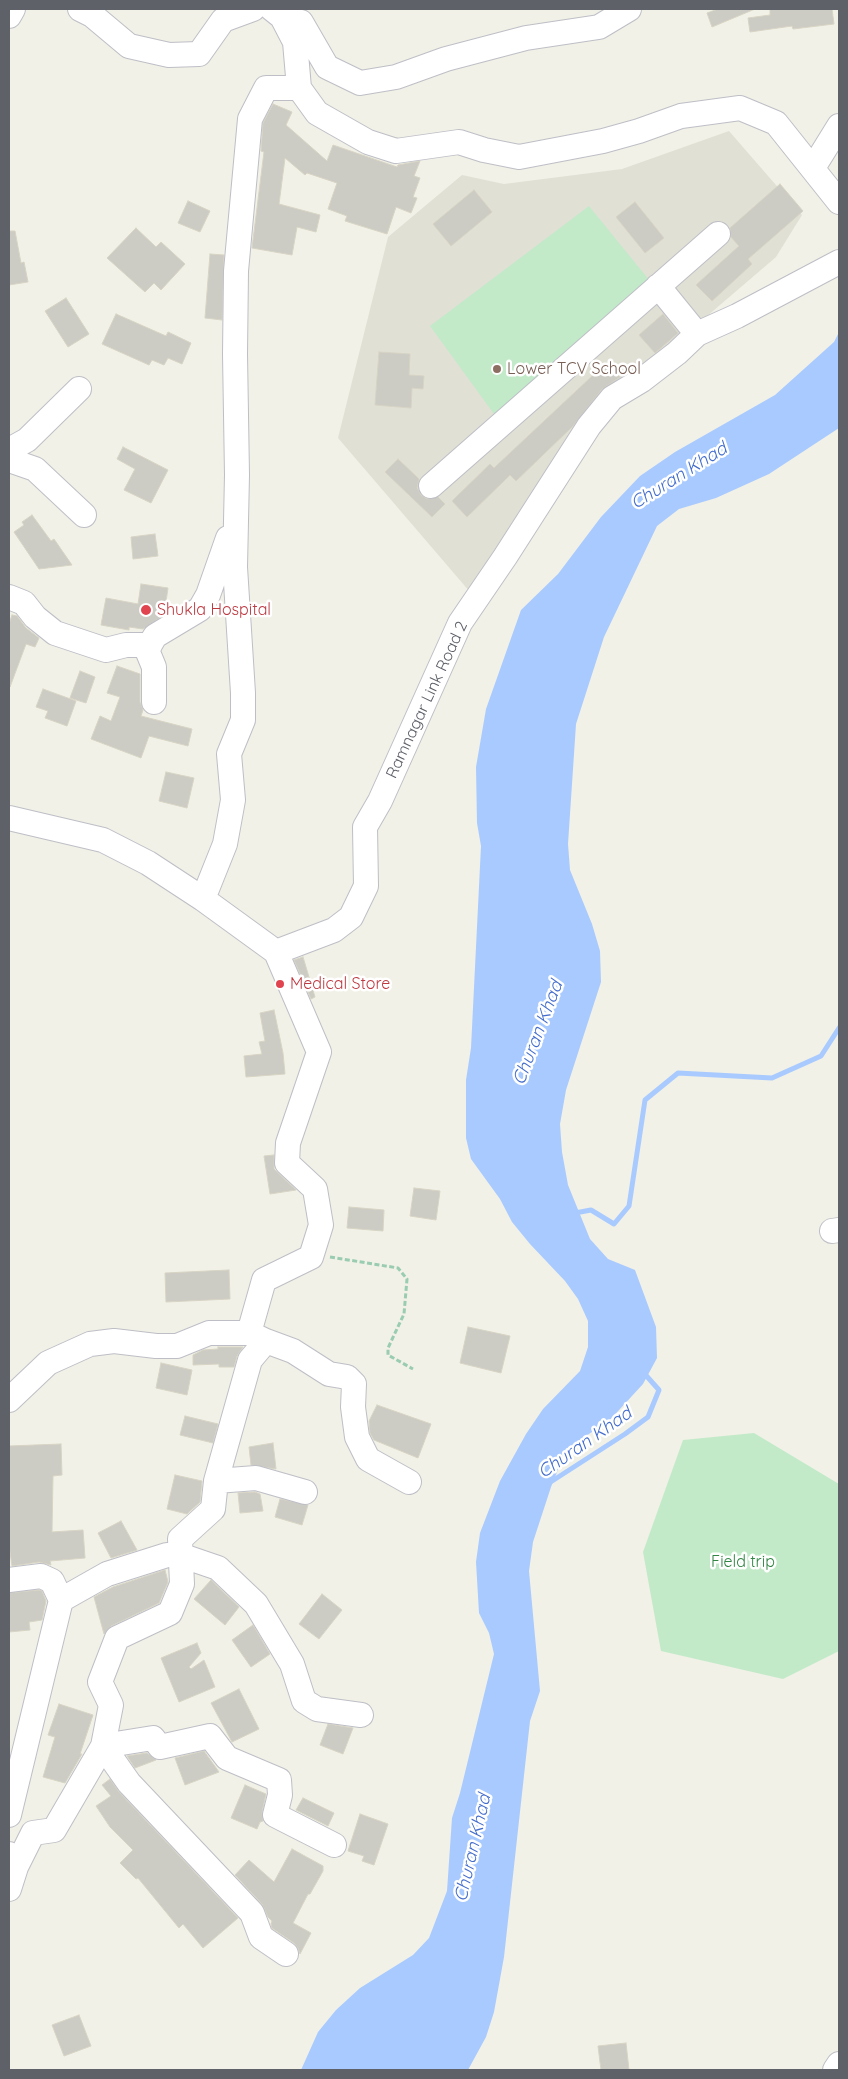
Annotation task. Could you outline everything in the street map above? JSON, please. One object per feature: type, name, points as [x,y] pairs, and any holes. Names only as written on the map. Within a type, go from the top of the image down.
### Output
[{"type":"street","points":[[9,16],[13,9]]},
{"type":"street","points":[[80,9],[92,15],[129,46],[169,54],[199,54],[223,20],[253,9]]},
{"type":"street","points":[[277,13],[301,22],[327,67],[360,82],[396,77],[446,59],[526,38],[599,27],[629,9]]},
{"type":"street","points":[[277,13],[295,42],[299,88],[317,113],[368,142],[396,151],[458,142],[484,150],[519,156],[603,141],[681,116],[740,108],[776,123],[839,202]]},
{"type":"street","points":[[203,899],[226,844],[233,800],[229,754],[243,720],[243,693],[234,567],[236,515],[236,271],[250,118],[266,88],[299,88]]},
{"type":"street","points":[[812,168],[839,126]]},
{"type":"street","points":[[431,486],[718,234]]},
{"type":"street","name":"Ramnagar Link Road 2","points":[[276,952],[334,930],[351,917],[366,886],[365,827],[380,801],[460,623],[589,426],[612,398],[642,380],[677,354],[697,334],[737,316],[839,262]]},
{"type":"street","points":[[658,286],[697,334]]},
{"type":"street","points":[[9,450],[27,440],[79,389]]},
{"type":"street","points":[[9,460],[35,469],[84,515]]},
{"type":"street","points":[[154,702],[154,667],[147,650],[155,636],[200,609],[208,595],[236,515]]},
{"type":"street","points":[[9,597],[24,603],[35,617],[55,633],[72,639],[106,650],[126,645],[150,645]]},
{"type":"street","points":[[9,818],[103,840],[148,863],[203,899],[276,952],[319,1052],[288,1142],[287,1163],[315,1189],[321,1225],[311,1257],[264,1280],[258,1337],[216,1481],[213,1509],[180,1539],[182,1584],[170,1613],[117,1638],[100,1682],[111,1705],[103,1746],[54,1830],[33,1834],[11,1870]]},
{"type":"street","points":[[9,1400],[48,1363],[90,1344],[114,1341],[156,1346],[177,1346],[209,1333],[258,1337],[293,1351],[330,1374],[347,1377],[351,1380],[354,1384],[353,1407],[357,1437],[368,1459],[409,1482]]},
{"type":"street","points":[[216,1481],[256,1478],[305,1492]]},
{"type":"street","points":[[61,1600],[107,1574],[167,1555],[180,1555],[218,1568],[256,1604],[292,1664],[304,1701],[317,1709],[361,1715]]},
{"type":"street","points":[[9,1580],[41,1576],[52,1581],[61,1600],[9,1815]]},
{"type":"street","points":[[103,1746],[153,1738],[160,1747],[210,1736],[227,1758],[279,1780],[280,1796],[275,1815],[334,1845]]},
{"type":"street","points":[[103,1746],[129,1782],[252,1913],[261,1937],[286,1954]]},
{"type":"street","points":[[835,2070],[839,2064]]},
{"type":"path","points":[[311,1257],[327,1257],[398,1268],[407,1278],[404,1314],[388,1348],[388,1355],[413,1369]]},
{"type":"shaded area","name":"Lower TCV School","points":[[729,131],[802,215],[776,257],[657,359],[470,592],[338,438],[388,237],[462,175],[504,184],[622,169]]},
{"type":"green space","points":[[589,206],[654,286],[494,414],[430,326]]},
{"type":"green space","name":"Field trip","points":[[754,1433],[839,1484],[839,1651],[783,1679],[661,1651],[643,1552],[683,1440]]},
{"type":"water","points":[[839,332],[839,428],[769,474],[716,498],[679,509],[657,526],[604,637],[576,724],[568,844],[570,870],[592,924],[600,951],[601,982],[566,1090],[560,1124],[562,1152],[568,1185],[590,1239],[608,1259],[635,1270],[656,1327],[657,1358],[643,1384],[608,1422],[584,1437],[564,1455],[551,1487],[533,1542],[529,1571],[540,1691],[530,1721],[504,1957],[494,2012],[486,2037],[468,2070],[301,2070],[318,2032],[336,2010],[360,1988],[413,1955],[429,1938],[447,1891],[452,1818],[460,1793],[494,1654],[489,1633],[479,1613],[476,1562],[480,1533],[500,1481],[526,1434],[543,1409],[580,1371],[588,1347],[588,1321],[578,1299],[565,1281],[512,1222],[500,1199],[471,1159],[466,1138],[466,1080],[471,1048],[481,846],[477,823],[476,767],[486,709],[521,610],[558,574],[601,517],[640,476],[675,452],[775,395],[834,342]]},
{"type":"building","points":[[718,9],[755,9],[712,27],[707,13]]},
{"type":"building","points":[[770,9],[832,9],[834,24],[793,29],[792,26],[750,32],[748,18],[770,15]]},
{"type":"building","points":[[273,104],[292,112],[286,125],[327,161],[333,145],[397,167],[398,165],[420,161],[414,176],[420,178],[413,197],[417,198],[411,213],[396,207],[387,234],[345,221],[347,216],[328,209],[337,183],[307,173],[305,175],[285,158],[279,204],[320,215],[316,232],[297,227],[292,255],[252,248],[264,152],[261,151],[263,123]]},
{"type":"building","points":[[780,184],[803,211],[748,259],[752,264],[712,301],[696,285],[739,246],[731,237],[730,228]]},
{"type":"building","points":[[474,190],[492,212],[451,246],[433,224]]},
{"type":"building","points":[[188,201],[210,211],[200,232],[178,223]]},
{"type":"building","points":[[635,202],[664,238],[645,253],[616,217]]},
{"type":"building","points":[[136,228],[156,247],[161,242],[185,264],[161,290],[154,283],[145,292],[107,258]]},
{"type":"building","points":[[9,231],[15,231],[21,263],[24,262],[28,282],[9,285]]},
{"type":"building","points":[[210,254],[224,255],[222,320],[205,318]]},
{"type":"building","points":[[66,298],[89,334],[68,347],[45,311]]},
{"type":"building","points":[[116,314],[166,336],[168,332],[191,343],[182,364],[168,358],[164,365],[152,360],[149,365],[102,344]]},
{"type":"building","points":[[663,314],[678,333],[655,353],[639,335]]},
{"type":"building","points":[[379,352],[410,354],[409,375],[424,376],[423,389],[412,388],[411,408],[375,405]]},
{"type":"building","points":[[606,363],[620,377],[602,389],[573,426],[516,481],[510,475],[467,517],[452,501],[490,464],[494,468]]},
{"type":"building","points":[[123,447],[168,470],[151,503],[124,490],[135,469],[117,459]]},
{"type":"building","points":[[398,459],[419,479],[417,488],[421,495],[427,499],[438,497],[445,504],[432,517],[385,472]]},
{"type":"building","points":[[32,515],[51,541],[54,539],[72,565],[39,569],[14,532],[24,525],[22,522]]},
{"type":"building","points":[[155,534],[158,556],[133,559],[131,537]]},
{"type":"building","points":[[141,584],[168,588],[164,615],[143,629],[129,627],[129,630],[101,625],[106,598],[138,604]]},
{"type":"building","points":[[12,615],[17,616],[26,628],[39,638],[35,647],[26,644],[10,687],[9,624]]},
{"type":"building","points":[[117,666],[140,674],[140,702],[143,710],[141,716],[192,729],[188,746],[149,736],[141,758],[91,739],[100,716],[111,721],[120,697],[107,693]]},
{"type":"building","points":[[80,671],[95,677],[86,703],[70,698]]},
{"type":"building","points":[[43,689],[76,701],[67,726],[45,718],[48,711],[36,707]]},
{"type":"building","points":[[166,772],[194,778],[187,808],[159,801]]},
{"type":"building","points":[[303,957],[315,997],[311,999],[294,960]]},
{"type":"building","points":[[274,1010],[283,1053],[285,1074],[246,1077],[244,1056],[262,1054],[259,1042],[265,1041],[260,1013]]},
{"type":"building","points":[[274,1155],[274,1169],[296,1190],[270,1194],[264,1156]]},
{"type":"building","points":[[414,1188],[440,1191],[436,1220],[410,1216]]},
{"type":"building","points":[[349,1207],[384,1210],[383,1231],[347,1228]]},
{"type":"building","points":[[229,1270],[230,1299],[166,1302],[165,1273]]},
{"type":"building","points":[[468,1327],[510,1336],[501,1373],[460,1363]]},
{"type":"building","points":[[218,1347],[243,1347],[237,1356],[234,1367],[219,1367],[219,1364],[193,1365],[193,1355],[203,1350],[218,1349]]},
{"type":"building","points":[[161,1363],[192,1370],[187,1395],[156,1388]]},
{"type":"building","points":[[377,1405],[431,1424],[418,1458],[374,1440],[370,1433],[369,1421]]},
{"type":"building","points":[[185,1416],[218,1424],[213,1443],[180,1435]]},
{"type":"building","points":[[273,1443],[276,1469],[251,1465],[249,1447]]},
{"type":"building","points":[[61,1444],[62,1475],[53,1476],[52,1532],[83,1530],[85,1558],[50,1561],[51,1565],[39,1562],[12,1566],[9,1545],[9,1446]]},
{"type":"building","points":[[175,1475],[202,1481],[200,1502],[187,1514],[167,1509]]},
{"type":"building","points":[[255,1492],[260,1494],[263,1511],[240,1513],[238,1493]]},
{"type":"building","points":[[280,1499],[308,1505],[302,1525],[275,1517]]},
{"type":"building","points":[[121,1521],[137,1550],[111,1558],[98,1533]]},
{"type":"building","points":[[165,1570],[168,1582],[159,1603],[111,1626],[104,1634],[94,1597],[113,1587]]},
{"type":"building","points":[[211,1580],[239,1607],[225,1625],[194,1599]]},
{"type":"building","points":[[42,1591],[46,1601],[42,1620],[29,1622],[30,1630],[9,1632],[9,1593]]},
{"type":"building","points":[[322,1594],[342,1610],[319,1639],[299,1624]]},
{"type":"building","points":[[253,1625],[270,1654],[251,1667],[232,1640]]},
{"type":"building","points":[[197,1643],[201,1653],[189,1667],[191,1669],[204,1660],[215,1687],[179,1702],[161,1658]]},
{"type":"building","points":[[239,1689],[259,1729],[232,1742],[211,1703]]},
{"type":"building","points":[[59,1704],[93,1715],[80,1754],[82,1754],[65,1783],[43,1777],[55,1737],[48,1735]]},
{"type":"building","points":[[328,1724],[353,1728],[343,1754],[320,1745]]},
{"type":"building","points":[[204,1751],[219,1772],[185,1785],[175,1758]]},
{"type":"building","points":[[147,1753],[156,1760],[135,1768],[127,1756]]},
{"type":"building","points":[[110,1779],[119,1792],[238,1918],[203,1948],[183,1924],[179,1928],[138,1878],[136,1879],[120,1863],[133,1850],[110,1827],[96,1806],[111,1796],[102,1785]]},
{"type":"building","points":[[245,1785],[266,1794],[262,1812],[263,1821],[260,1822],[257,1829],[231,1818]]},
{"type":"building","points":[[303,1798],[334,1813],[328,1826],[296,1810]]},
{"type":"building","points":[[360,1814],[388,1824],[374,1865],[362,1861],[364,1856],[348,1851]]},
{"type":"building","points":[[292,1849],[323,1866],[323,1871],[293,1923],[311,1933],[300,1954],[294,1943],[272,1928],[272,1921],[262,1904],[235,1875],[249,1860],[274,1882]]},
{"type":"building","points":[[79,2015],[91,2046],[64,2056],[52,2025]]},
{"type":"building","points":[[626,2043],[629,2070],[601,2070],[598,2046]]},
{"type":"waterway","points":[[575,1213],[591,1210],[614,1224],[629,1206],[645,1100],[678,1073],[772,1078],[821,1056],[839,1028]]},
{"type":"waterway","name":"Churan Khad","points":[[549,1483],[648,1417],[659,1390],[643,1372]]},
{"type":"place","name":"Lower TCV School","points":[[497,369]]},
{"type":"place","name":"Shukla Hospital","points":[[146,610]]},
{"type":"place","name":"Medical Store","points":[[280,984]]}]
